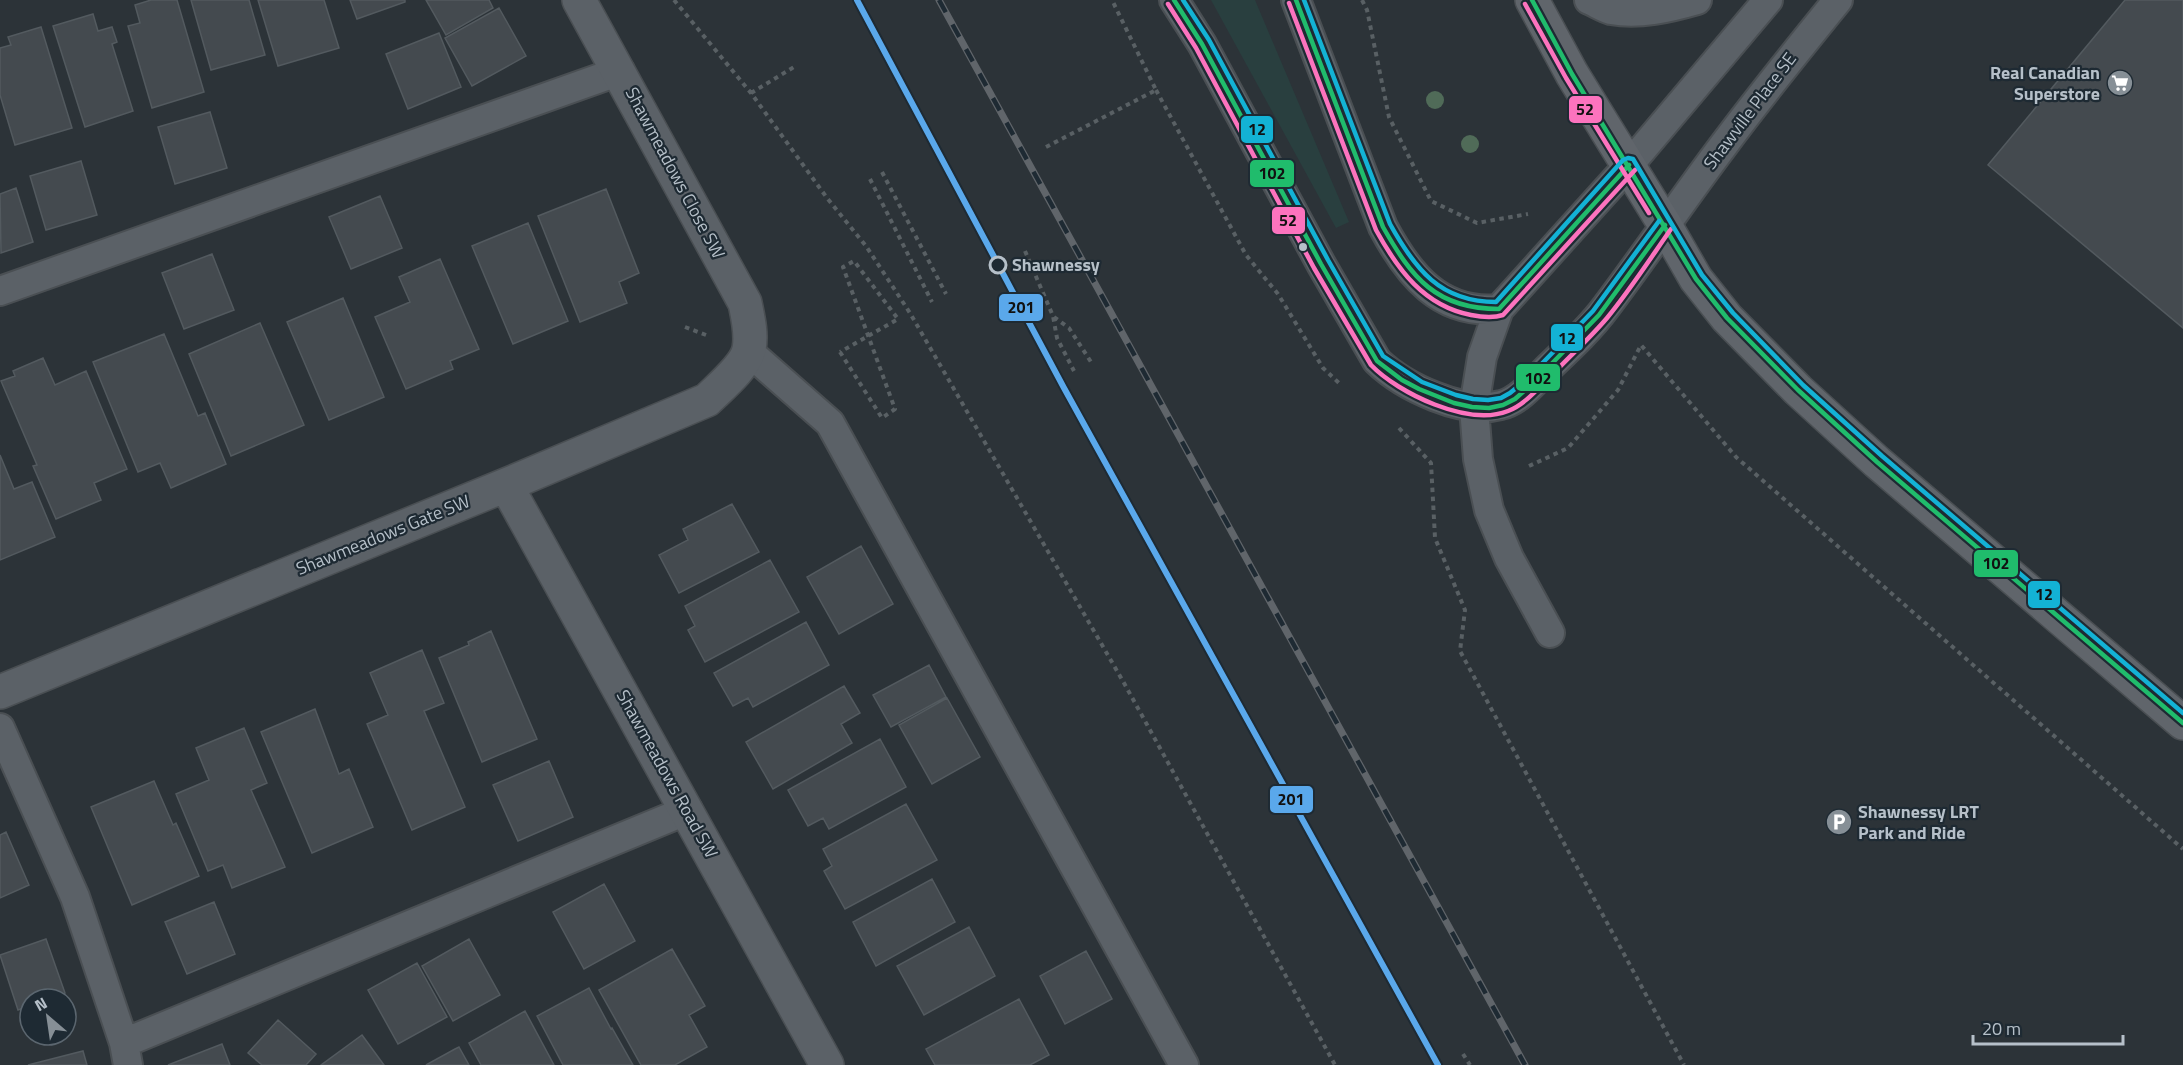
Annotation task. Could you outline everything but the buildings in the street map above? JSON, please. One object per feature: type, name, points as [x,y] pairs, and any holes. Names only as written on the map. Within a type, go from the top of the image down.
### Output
[{"type":"street","name":"Shawmeadows Close SW","points":[[579,0],[620,71],[745,303],[750,333],[749,352]]},
{"type":"street","points":[[1509,0],[1572,74]]},
{"type":"street","points":[[1532,0],[1572,74],[1696,279],[1727,318],[1798,390],[1877,462],[2183,723]]},
{"type":"street","name":"Shawmeadows Gate SW","points":[[0,692],[506,485],[707,400],[733,374],[749,352]]},
{"type":"street","name":"Shawmeadows Road SW","points":[[506,485],[688,810],[827,1065]]},
{"type":"lane","points":[[1174,0],[1202,44],[1377,361],[1389,373],[1429,394],[1473,407]]},
{"type":"lane","points":[[1296,0],[1383,227],[1397,253],[1412,274],[1442,297],[1459,306],[1480,311],[1499,309]]},
{"type":"lane","points":[[1589,0],[1610,10],[1640,11],[1666,9],[1697,0]]},
{"type":"lane","points":[[1550,633],[1509,558],[1489,510],[1478,459],[1473,407],[1482,357],[1499,309],[1629,165],[1768,0]]},
{"type":"lane","name":"Shawville Place SE","points":[[1473,407],[1502,405],[1528,387],[1605,309],[1793,55],[1838,0]]},
{"type":"lane","points":[[0,291],[620,71]]},
{"type":"lane","points":[[749,352],[830,423],[1184,1065]]},
{"type":"lane","points":[[0,728],[75,897],[126,1054],[688,810]]},
{"type":"path","points":[[674,0],[751,93],[827,198],[866,246],[910,313],[1129,694],[1335,1065]]},
{"type":"path","points":[[1112,0],[1156,90],[1246,255],[1278,294],[1323,368],[1345,389]]},
{"type":"path","points":[[1362,0],[1367,10],[1389,117],[1431,201],[1477,224],[1530,214]]},
{"type":"path","points":[[751,93],[794,68]]},
{"type":"path","points":[[1046,147],[1156,90]]},
{"type":"path","points":[[882,172],[946,294]]},
{"type":"path","points":[[870,179],[932,302]]},
{"type":"path","points":[[1025,251],[1053,316],[1057,338],[1074,371]]},
{"type":"path","points":[[868,335],[840,352],[882,417],[895,409],[868,335],[843,267],[855,261],[898,319],[868,335]]},
{"type":"path","points":[[1053,316],[1070,328],[1091,362]]},
{"type":"path","points":[[1529,466],[1568,448],[1618,390],[1641,345],[1736,457],[2183,849]]},
{"type":"path","points":[[1392,423],[1400,428],[1431,463],[1435,538],[1465,610],[1460,651],[1684,1065]]},
{"type":"path","points":[[1462,1054],[1470,1065]]},
{"type":"green space","points":[[1211,0],[1255,0],[1349,222],[1336,228]]},
{"type":"railway","points":[[939,0],[1525,1065]]},
{"type":"transit line","name":"201","points":[[857,0],[1064,388],[1438,1065]]},
{"type":"transit line","name":"102","points":[[1174,0],[1202,44],[1321,264],[1377,361],[1402,380],[1419,389],[1454,403],[1472,407],[1489,408],[1515,399],[1599,315],[1665,225]]},
{"type":"transit line","name":"12","points":[[1183,0],[1209,40],[1328,260],[1383,356],[1422,382],[1473,399],[1501,398],[1510,393],[1526,380],[1593,311],[1659,221]]},
{"type":"transit line","name":"102","points":[[1296,0],[1383,227],[1404,261],[1428,287],[1442,297],[1477,308],[1499,309],[1629,165]]},
{"type":"transit line","name":"12","points":[[1304,0],[1390,224],[1409,255],[1431,280],[1459,296],[1496,302],[1623,160],[1633,159],[1702,275],[1733,313],[1803,385],[1882,456],[2183,713]]},
{"type":"transit line","name":"102","points":[[1532,0],[1572,74],[1696,279],[1727,318],[1798,390],[1877,462],[2183,723]]},
{"type":"transit line","name":"52","points":[[1289,3],[1376,230],[1403,272],[1426,295],[1439,304],[1471,315],[1487,317],[1503,315],[1635,170]]},
{"type":"transit line","name":"52","points":[[1168,4],[1196,48],[1314,268],[1371,365],[1383,376],[1416,396],[1454,411],[1474,415],[1492,415],[1508,411],[1521,404],[1607,318],[1671,229]]},
{"type":"transit line","name":"52","points":[[1525,4],[1566,78],[1649,213]]},
{"type":"place","name":"Real Canadian Superstore","points":[[2120,83]]},
{"type":"place","name":"Shawnessy","points":[[998,265]]},
{"type":"place","name":"Shawnessy LRT Park and Ride","points":[[1839,822]]}]
